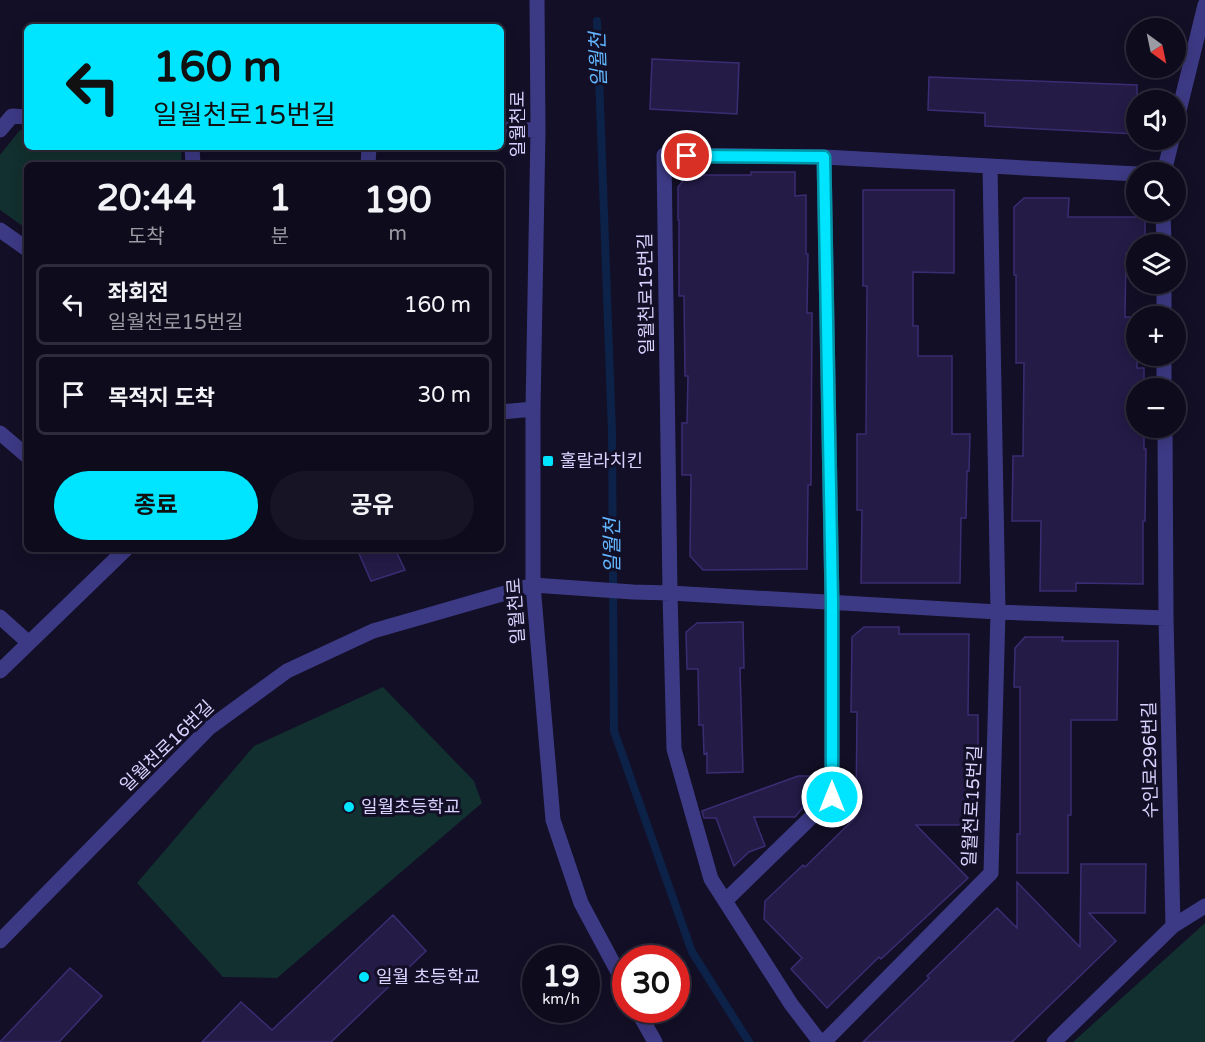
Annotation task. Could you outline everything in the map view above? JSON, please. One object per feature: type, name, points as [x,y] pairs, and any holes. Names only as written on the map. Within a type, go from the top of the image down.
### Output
[{"type":"street","name":"일월천로","points":[[537,0],[538,130],[533,409],[533,585],[553,820],[581,903],[612,961]]},
{"type":"street","points":[[1184,90],[1205,5]]},
{"type":"street","points":[[0,130],[12,116],[24,117]]},
{"type":"street","points":[[504,129],[538,130]]},
{"type":"street","name":"일월천로15번길","points":[[990,166],[998,612],[991,873],[822,1042],[791,1004],[711,879],[674,749],[664,155],[824,157],[990,166],[1126,173]]},
{"type":"street","points":[[725,901],[832,797],[832,602],[824,157]]},
{"type":"street","points":[[0,230],[24,247]]},
{"type":"street","points":[[504,412],[533,409]]},
{"type":"street","points":[[0,433],[24,453]]},
{"type":"street","name":"수인로296번길","points":[[1165,438],[1166,618],[1173,926]]},
{"type":"street","points":[[0,671],[123,552]]},
{"type":"street","points":[[533,585],[998,612],[1166,618]]},
{"type":"street","name":"일월천로16번길","points":[[0,941],[208,728],[286,671],[373,630],[533,585]]},
{"type":"street","points":[[0,616],[29,643]]},
{"type":"street","points":[[1054,1042],[1173,926],[1205,906]]},
{"type":"street","points":[[645,1023],[655,1042]]},
{"type":"green space","points":[[20,130],[24,131],[24,150],[181,150],[182,162],[24,162],[24,227],[0,210],[0,155]]},
{"type":"green space","points":[[383,687],[474,781],[482,803],[277,978],[223,977],[137,883],[254,746]]},
{"type":"green space","points":[[1205,923],[1205,1042],[1073,1042]]},
{"type":"building","points":[[652,59],[739,63],[737,114],[650,109]]},
{"type":"building","points":[[929,77],[1137,85],[1137,90],[1126,90],[1126,133],[985,126],[985,113],[928,110]]},
{"type":"building","points":[[751,172],[795,172],[795,196],[806,195],[807,313],[812,313],[811,485],[808,485],[807,569],[703,570],[690,556],[691,475],[682,475],[682,423],[687,423],[688,376],[685,376],[684,296],[679,296],[678,187],[688,175],[751,175]]},
{"type":"building","points":[[863,190],[954,190],[954,273],[913,272],[913,326],[918,326],[918,356],[952,356],[952,434],[970,434],[966,518],[961,518],[960,583],[861,583],[862,510],[857,510],[857,434],[866,434],[867,286],[863,286]]},
{"type":"building","points":[[1024,198],[1069,198],[1068,217],[1126,217],[1126,222],[1145,222],[1145,234],[1126,234],[1125,317],[1126,366],[1144,368],[1144,378],[1126,378],[1126,438],[1144,438],[1144,449],[1146,449],[1143,584],[1076,583],[1076,591],[1040,591],[1041,521],[1012,521],[1013,456],[1023,456],[1024,363],[1016,363],[1014,207]]},
{"type":"building","points":[[358,552],[396,552],[405,570],[371,581]]},
{"type":"building","points":[[743,622],[744,668],[740,668],[743,772],[707,773],[703,725],[699,725],[698,669],[687,669],[686,632],[697,623]]},
{"type":"building","points":[[864,627],[899,627],[899,634],[969,634],[968,715],[978,715],[978,825],[916,825],[968,878],[881,959],[879,957],[827,1008],[791,969],[802,958],[764,919],[765,901],[803,865],[805,867],[856,817],[859,811],[856,812],[857,712],[851,712],[852,637]]},
{"type":"building","points":[[1025,637],[1063,637],[1062,641],[1118,641],[1117,720],[1071,720],[1071,815],[1068,815],[1068,873],[1017,873],[1017,834],[1020,834],[1020,687],[1014,687],[1015,648]]},
{"type":"building","points":[[798,776],[822,776],[822,785],[795,817],[754,817],[765,846],[749,852],[734,866],[716,818],[704,818],[702,811]]},
{"type":"building","points":[[1081,864],[1146,864],[1145,913],[1089,913],[1116,941],[1012,1042],[863,1042],[997,908],[1017,928],[1017,882],[1080,947]]},
{"type":"building","name":"일월 초등학교","points":[[393,915],[426,951],[331,1042],[202,1042],[241,1002],[272,1030]]},
{"type":"building","points":[[70,968],[102,996],[59,1042],[0,1042]]},
{"type":"waterway","name":"일월천","points":[[597,21],[612,433],[614,731],[692,952],[749,1042]]},
{"type":"place","name":"훌랄라치킨","points":[[548,461]]},
{"type":"place","name":"일월초등학교","points":[[349,807]]},
{"type":"place","name":"일월 초등학교","points":[[364,977]]},
{"type":"route","points":[[687,156],[824,157],[832,602],[832,797]]}]
